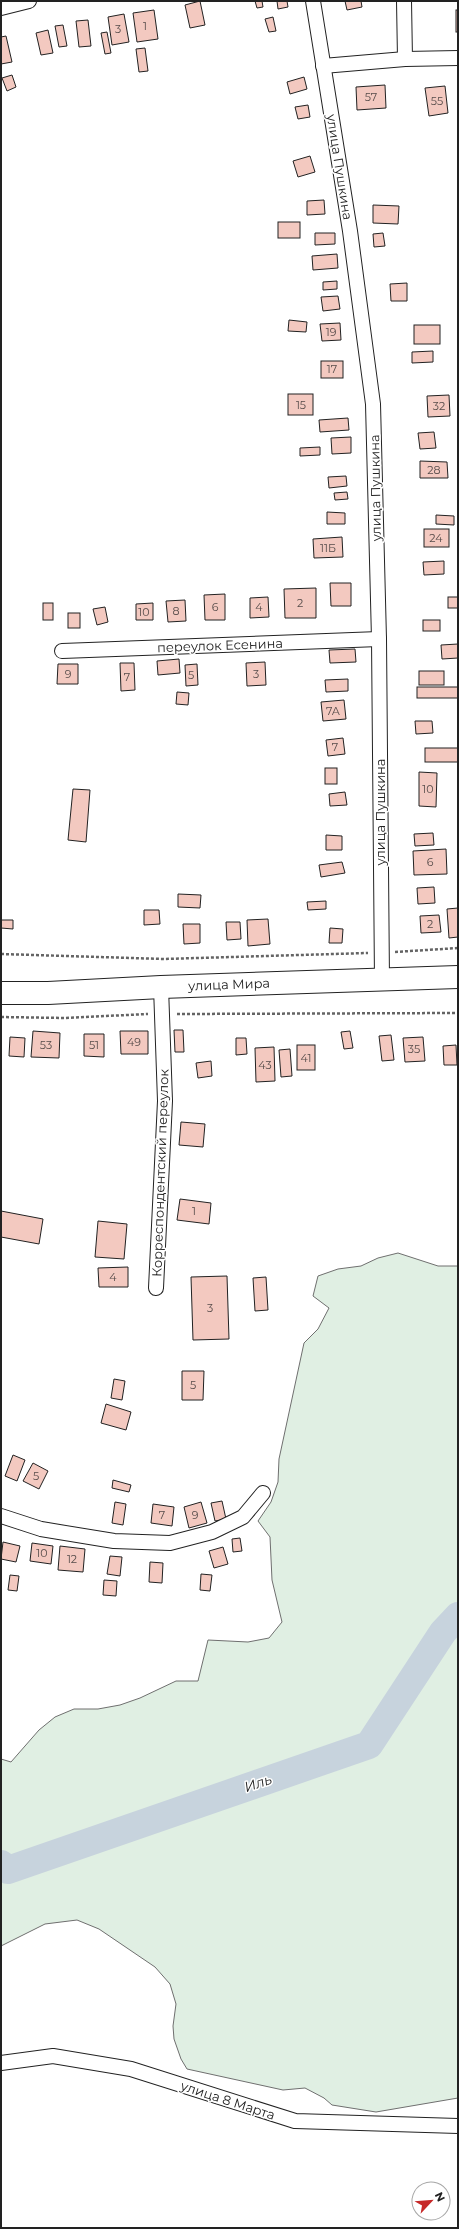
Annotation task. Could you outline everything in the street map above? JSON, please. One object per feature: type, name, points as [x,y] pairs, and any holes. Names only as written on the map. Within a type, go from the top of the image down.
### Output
[{"type":"highway","name":"улица Мира","points":[[1,993],[48,993],[161,987],[458,978]]},
{"type":"street","points":[[1,8],[29,1]]},
{"type":"street","name":"улица Пушкина","points":[[313,1],[350,231],[373,404],[379,639],[382,980]]},
{"type":"street","points":[[404,1],[405,59]]},
{"type":"street","points":[[323,66],[405,59],[458,58]]},
{"type":"street","name":"переулок Есенина","points":[[62,651],[379,639]]},
{"type":"street","name":"Корреспондентский переулок","points":[[156,1288],[166,1101],[161,987]]},
{"type":"street","points":[[1,1516],[41,1529],[107,1540],[170,1543],[212,1532],[243,1517],[263,1494]]},
{"type":"street","name":"улица 8 Марта","points":[[1,2063],[54,2056],[131,2069],[295,2121],[458,2126]]},
{"type":"path","points":[[1,954],[164,960],[381,953],[458,948]]},
{"type":"path","points":[[1,1017],[64,1018],[162,1014],[458,1013]]},
{"type":"green space","points":[[398,1253],[438,1266],[458,1266],[458,2098],[376,2112],[332,2105],[324,2098],[305,2088],[283,2090],[187,2069],[181,2059],[174,2039],[173,2026],[176,2004],[170,1984],[155,1967],[99,1929],[77,1920],[45,1924],[1,1946],[1,1759],[11,1762],[39,1730],[55,1717],[74,1709],[98,1709],[120,1705],[140,1698],[176,1681],[198,1681],[208,1640],[248,1642],[269,1638],[282,1622],[272,1580],[270,1537],[258,1521],[271,1502],[278,1482],[279,1459],[304,1343],[318,1329],[329,1308],[313,1296],[318,1276],[338,1269],[361,1266],[378,1258]]},
{"type":"building","points":[[200,1],[205,25],[190,28],[185,5]]},
{"type":"building","points":[[255,1],[262,1],[263,7],[257,8]]},
{"type":"building","points":[[277,1],[287,1],[288,7],[278,9]]},
{"type":"building","points":[[345,1],[361,1],[362,7],[347,10]]},
{"type":"building","points":[[154,10],[158,39],[137,42],[133,13]]},
{"type":"building","points":[[456,10],[458,10],[458,32],[456,32]]},
{"type":"building","points":[[124,14],[129,42],[112,45],[108,17]]},
{"type":"building","points":[[273,17],[276,31],[269,32],[265,19]]},
{"type":"building","points":[[88,20],[91,46],[79,47],[76,21]]},
{"type":"building","points":[[63,25],[67,46],[59,47],[55,26]]},
{"type":"building","points":[[48,30],[53,53],[41,55],[36,33]]},
{"type":"building","points":[[107,32],[111,53],[105,54],[101,33]]},
{"type":"building","points":[[6,36],[12,62],[1,64],[1,37]]},
{"type":"building","points":[[145,48],[148,71],[139,72],[136,49]]},
{"type":"building","points":[[12,75],[16,87],[7,91],[2,78]]},
{"type":"building","points":[[304,77],[307,89],[290,94],[287,82]]},
{"type":"building","points":[[385,85],[386,108],[357,110],[356,87]]},
{"type":"building","points":[[445,86],[448,113],[429,116],[425,88]]},
{"type":"building","points":[[308,105],[310,117],[298,119],[295,107]]},
{"type":"building","points":[[310,156],[315,172],[298,177],[293,161]]},
{"type":"building","points":[[324,200],[325,214],[307,215],[307,201]]},
{"type":"building","points":[[373,205],[399,206],[398,224],[373,223]]},
{"type":"building","points":[[278,222],[300,222],[300,238],[278,238]]},
{"type":"building","points":[[315,233],[335,233],[335,244],[315,245]]},
{"type":"building","points":[[383,233],[385,246],[374,247],[373,234]]},
{"type":"building","points":[[337,254],[338,268],[313,270],[312,256]]},
{"type":"building","points":[[337,281],[337,289],[323,290],[323,282]]},
{"type":"building","points":[[407,283],[407,301],[391,301],[390,284]]},
{"type":"building","points":[[338,296],[340,309],[323,311],[321,297]]},
{"type":"building","points":[[289,320],[307,322],[306,332],[288,331]]},
{"type":"building","points":[[340,323],[341,340],[322,341],[320,324]]},
{"type":"building","points":[[414,325],[440,325],[440,344],[414,344]]},
{"type":"building","points":[[433,351],[433,362],[412,363],[412,352]]},
{"type":"building","points":[[321,361],[343,361],[343,378],[321,378]]},
{"type":"building","points":[[288,394],[313,394],[313,415],[288,415]]},
{"type":"building","points":[[449,395],[450,416],[428,417],[427,396]]},
{"type":"building","points":[[348,418],[349,430],[320,432],[319,420]]},
{"type":"building","points":[[434,432],[436,448],[420,449],[418,433]]},
{"type":"building","points":[[351,437],[351,453],[332,454],[331,438]]},
{"type":"building","points":[[320,447],[320,455],[300,456],[300,448]]},
{"type":"building","points":[[420,461],[447,462],[448,478],[420,478]]},
{"type":"building","points":[[346,476],[347,486],[329,488],[328,477]]},
{"type":"building","points":[[347,492],[348,499],[335,500],[334,493]]},
{"type":"building","points":[[327,512],[345,513],[345,524],[327,524]]},
{"type":"building","points":[[436,515],[454,516],[454,525],[436,524]]},
{"type":"building","points":[[424,529],[449,529],[449,547],[424,547]]},
{"type":"building","points":[[342,537],[343,557],[314,558],[313,539]]},
{"type":"building","points":[[444,561],[444,574],[424,575],[423,562]]},
{"type":"building","points":[[330,583],[351,583],[351,606],[331,606]]},
{"type":"building","points":[[316,588],[316,618],[285,618],[284,589]]},
{"type":"building","points":[[225,594],[225,620],[205,620],[204,595]]},
{"type":"building","points":[[268,597],[269,617],[250,618],[250,598]]},
{"type":"building","points":[[448,597],[458,597],[458,608],[448,608]]},
{"type":"building","points":[[185,600],[186,621],[168,622],[166,601]]},
{"type":"building","points":[[43,603],[53,603],[53,620],[43,620]]},
{"type":"building","points":[[153,603],[153,620],[136,620],[136,604]]},
{"type":"building","points":[[105,607],[108,622],[97,625],[93,609]]},
{"type":"building","points":[[68,613],[80,613],[80,628],[68,628]]},
{"type":"building","points":[[423,620],[440,620],[440,631],[423,631]]},
{"type":"building","points":[[458,644],[458,658],[442,659],[441,645]]},
{"type":"building","points":[[355,649],[356,662],[330,663],[329,650]]},
{"type":"building","points":[[179,659],[180,673],[158,675],[157,661]]},
{"type":"building","points":[[265,662],[266,685],[247,686],[246,663]]},
{"type":"building","points":[[120,663],[134,663],[135,690],[121,691]]},
{"type":"building","points":[[58,664],[78,664],[78,684],[57,684]]},
{"type":"building","points":[[197,664],[198,685],[186,686],[185,665]]},
{"type":"building","points":[[419,671],[444,671],[444,685],[419,685]]},
{"type":"building","points":[[348,679],[348,691],[326,692],[325,680]]},
{"type":"building","points":[[417,687],[458,687],[458,698],[417,698]]},
{"type":"building","points":[[177,692],[189,693],[188,705],[176,704]]},
{"type":"building","points":[[344,700],[346,719],[323,721],[321,702]]},
{"type":"building","points":[[415,721],[432,721],[433,733],[416,734]]},
{"type":"building","points":[[343,738],[345,754],[328,756],[326,740]]},
{"type":"building","points":[[425,748],[458,748],[458,762],[425,762]]},
{"type":"building","points":[[325,768],[337,768],[337,784],[325,784]]},
{"type":"building","points":[[419,772],[437,773],[436,807],[419,806]]},
{"type":"building","points":[[73,789],[90,790],[86,842],[68,840]]},
{"type":"building","points":[[345,792],[347,805],[330,806],[329,794]]},
{"type":"building","points":[[433,833],[434,845],[415,846],[414,834]]},
{"type":"building","points":[[326,835],[342,836],[342,850],[326,850]]},
{"type":"building","points":[[446,849],[447,874],[414,875],[413,851]]},
{"type":"building","points":[[342,862],[345,873],[321,877],[319,865]]},
{"type":"building","points":[[434,887],[435,903],[418,904],[417,888]]},
{"type":"building","points":[[178,894],[201,895],[200,908],[178,907]]},
{"type":"building","points":[[326,901],[326,909],[308,910],[307,902]]},
{"type":"building","points":[[458,908],[458,937],[449,938],[447,909]]},
{"type":"building","points":[[144,910],[159,910],[160,924],[144,925]]},
{"type":"building","points":[[439,915],[441,932],[421,933],[420,916]]},
{"type":"building","points":[[268,919],[270,944],[248,946],[247,920]]},
{"type":"building","points":[[1,920],[13,920],[13,929],[1,928]]},
{"type":"building","points":[[226,922],[240,922],[241,939],[227,940]]},
{"type":"building","points":[[183,924],[200,924],[200,943],[184,944]]},
{"type":"building","points":[[330,928],[343,929],[342,943],[329,943]]},
{"type":"building","points":[[174,1030],[183,1030],[184,1052],[175,1052]]},
{"type":"building","points":[[33,1031],[60,1033],[59,1058],[31,1057]]},
{"type":"building","points":[[120,1031],[148,1031],[148,1054],[121,1054]]},
{"type":"building","points":[[350,1031],[353,1048],[344,1049],[341,1032]]},
{"type":"building","points":[[84,1034],[104,1034],[104,1057],[84,1056]]},
{"type":"building","points":[[391,1035],[394,1060],[382,1061],[379,1036]]},
{"type":"building","points":[[10,1037],[25,1038],[24,1057],[9,1056]]},
{"type":"building","points":[[423,1037],[425,1061],[405,1062],[403,1038]]},
{"type":"building","points":[[236,1038],[246,1038],[247,1054],[236,1055]]},
{"type":"building","points":[[297,1045],[315,1045],[315,1070],[297,1070]]},
{"type":"building","points":[[456,1045],[457,1065],[444,1065],[443,1046]]},
{"type":"building","points":[[274,1047],[275,1081],[256,1082],[255,1048]]},
{"type":"building","points":[[290,1049],[292,1076],[281,1077],[279,1050]]},
{"type":"building","points":[[211,1061],[212,1076],[198,1078],[196,1063]]},
{"type":"building","points":[[181,1122],[205,1124],[203,1147],[179,1145]]},
{"type":"building","points":[[180,1199],[211,1203],[209,1224],[177,1220]]},
{"type":"building","points":[[1,1211],[43,1219],[39,1244],[1,1237]]},
{"type":"building","points":[[98,1221],[127,1224],[124,1259],[95,1257]]},
{"type":"building","points":[[128,1267],[128,1287],[99,1287],[98,1268]]},
{"type":"building","points":[[227,1276],[229,1339],[193,1340],[191,1277]]},
{"type":"building","points":[[266,1277],[268,1310],[255,1311],[253,1278]]},
{"type":"building","points":[[182,1371],[204,1371],[203,1400],[182,1400]]},
{"type":"building","points":[[114,1379],[125,1381],[122,1400],[111,1398]]},
{"type":"building","points":[[106,1404],[131,1412],[126,1430],[101,1423]]},
{"type":"building","points":[[13,1455],[25,1460],[17,1481],[5,1476]]},
{"type":"building","points":[[33,1463],[48,1471],[39,1489],[23,1481]]},
{"type":"building","points":[[113,1480],[131,1485],[129,1492],[112,1488]]},
{"type":"building","points":[[222,1501],[226,1519],[215,1521],[211,1503]]},
{"type":"building","points":[[115,1502],[126,1504],[123,1525],[112,1523]]},
{"type":"building","points":[[201,1502],[207,1523],[189,1528],[184,1507]]},
{"type":"building","points":[[153,1504],[174,1507],[172,1526],[151,1523]]},
{"type":"building","points":[[240,1538],[242,1551],[233,1552],[232,1539]]},
{"type":"building","points":[[3,1542],[20,1546],[16,1562],[1,1559]]},
{"type":"building","points":[[32,1543],[53,1546],[51,1564],[30,1561]]},
{"type":"building","points":[[60,1546],[85,1549],[83,1572],[58,1570]]},
{"type":"building","points":[[223,1547],[228,1564],[214,1568],[209,1551]]},
{"type":"building","points":[[110,1556],[122,1557],[120,1576],[107,1574]]},
{"type":"building","points":[[150,1562],[163,1563],[162,1583],[149,1582]]},
{"type":"building","points":[[201,1574],[212,1575],[210,1591],[200,1590]]},
{"type":"building","points":[[10,1575],[19,1576],[17,1591],[8,1590]]},
{"type":"building","points":[[104,1580],[117,1581],[116,1596],[103,1595]]},
{"type":"waterway","name":"Иль","points":[[1,1864],[8,1870],[369,1745],[443,1632],[458,1616]]}]
